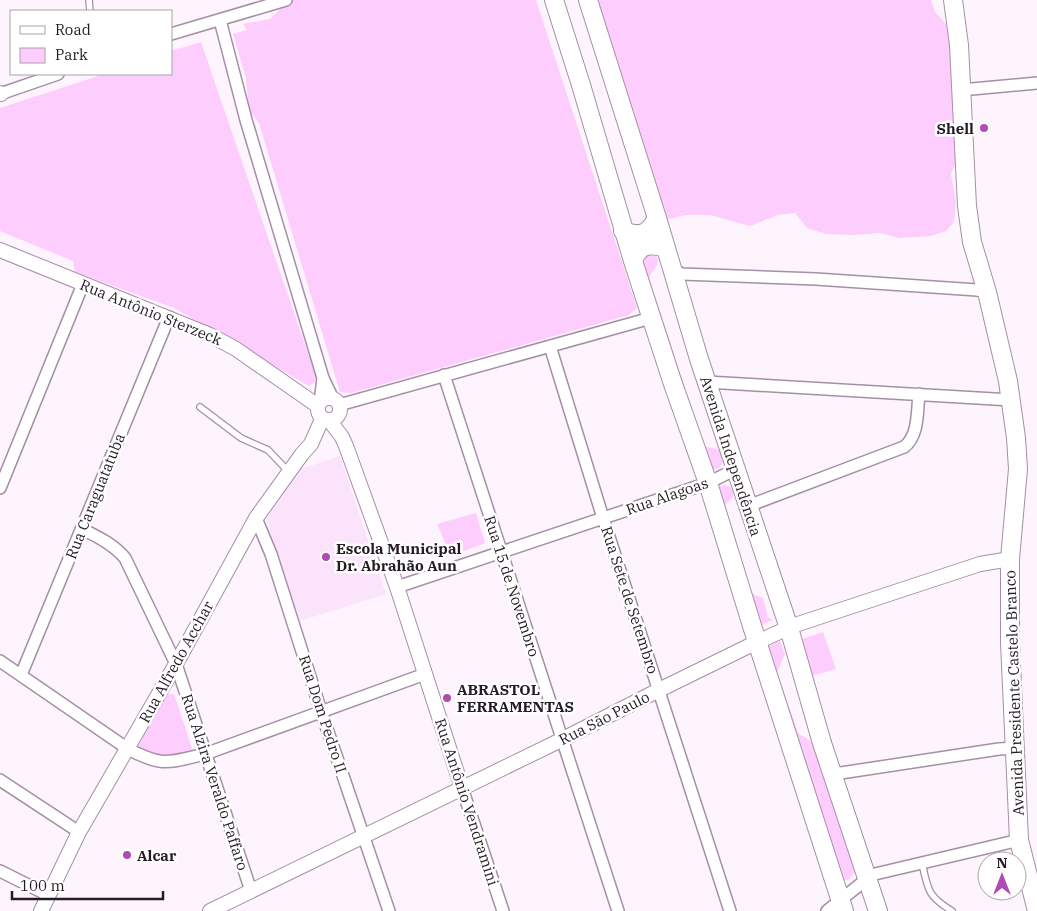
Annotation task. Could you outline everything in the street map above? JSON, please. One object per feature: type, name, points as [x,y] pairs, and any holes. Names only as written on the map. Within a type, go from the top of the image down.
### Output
[{"type":"main road","name":"Avenida Independência","points":[[554,0],[581,85],[623,231],[708,483],[842,905]]},
{"type":"main road","name":"Avenida Independência","points":[[588,0],[707,382],[788,628],[822,743],[834,774],[878,911]]},
{"type":"main road","name":"Avenida Presidente Castelo Branco","points":[[953,0],[959,45],[967,206],[972,242],[987,292],[1011,400],[1018,469],[1010,559],[1010,643],[1019,840],[1037,911]]},
{"type":"main road","points":[[623,231],[643,234],[652,227],[657,218]]},
{"type":"main road","points":[[633,261],[636,252],[644,246],[658,245],[666,248]]},
{"type":"street","points":[[172,34],[286,0]]},
{"type":"street","points":[[220,20],[246,120],[323,378],[329,409],[651,318]]},
{"type":"street","points":[[0,94],[55,75]]},
{"type":"street","points":[[962,90],[1037,83]]},
{"type":"street","name":"Rua Antônio Sterzeck","points":[[0,250],[169,317],[236,349],[329,409]]},
{"type":"street","points":[[673,270],[682,274],[816,279],[987,292]]},
{"type":"street","points":[[0,488],[83,284]]},
{"type":"street","name":"Rua Caraguatatuba","points":[[21,675],[169,317]]},
{"type":"street","name":"Rua Sete de Setembro","points":[[550,346],[603,518],[730,911]]},
{"type":"street","name":"Rua 15 de Novembro","points":[[444,376],[618,911]]},
{"type":"street","points":[[707,382],[1011,400]]},
{"type":"street","points":[[748,506],[904,447],[914,435],[919,394]]},
{"type":"street","name":"Rua Antônio Vendramini","points":[[329,409],[342,437],[397,587],[503,911]]},
{"type":"street","name":"Rua Alfredo Acchar","points":[[41,911],[79,832],[176,664],[256,518],[302,454],[312,444],[329,409]]},
{"type":"street","name":"Rua Alagoas","points":[[397,587],[708,483],[736,469]]},
{"type":"street","name":"Rua Dom Pedro II","points":[[256,518],[272,554],[321,711],[389,911]]},
{"type":"street","name":"Rua Alzira Veraldo Paffaro","points":[[82,529],[104,540],[125,558],[176,664],[251,891]]},
{"type":"street","name":"Rua São Paulo","points":[[210,911],[788,628],[980,564],[1010,559]]},
{"type":"street","points":[[0,661],[128,749],[150,760],[163,763],[205,754],[425,674]]},
{"type":"street","points":[[834,774],[990,750],[1016,748]]},
{"type":"street","points":[[0,780],[79,832]]},
{"type":"street","points":[[827,911],[842,905],[868,878],[875,874],[1019,840]]},
{"type":"street","points":[[0,871],[48,895]]},
{"type":"lane","points":[[200,407],[242,438],[268,450],[289,472]]},
{"type":"lane","points":[[922,863],[927,889],[940,903],[952,911]]},
{"type":"shaded area","name":"Escola Municipal Dr. Abrahão Aun","points":[[340,456],[386,594],[300,621],[266,519],[298,470]]},
{"type":"green space","points":[[289,0],[536,0],[637,308],[629,315],[351,393],[340,392],[259,123],[249,111],[246,78],[233,34],[247,30],[243,24],[270,19]]},
{"type":"green space","points":[[593,0],[931,0],[935,12],[946,24],[949,40],[954,41],[958,157],[951,174],[956,202],[954,222],[946,231],[931,236],[899,238],[880,233],[826,234],[807,228],[795,213],[778,215],[750,226],[710,215],[686,215],[665,220]]},
{"type":"green space","points":[[201,42],[316,377],[315,382],[309,386],[174,308],[75,272],[73,261],[0,231],[0,108],[101,75],[172,75],[172,51]]},
{"type":"green space","points":[[655,253],[658,263],[649,277],[704,446],[720,450],[722,464],[715,469],[711,470],[638,258],[639,255]]},
{"type":"green space","points":[[725,485],[733,491],[733,497],[723,507],[750,593],[763,598],[768,617],[773,620],[756,627],[715,488]]},
{"type":"green space","points":[[476,513],[485,543],[451,556],[437,524]]},
{"type":"green space","points":[[823,632],[836,669],[811,676],[799,640]]},
{"type":"green space","points":[[780,641],[785,654],[777,672],[798,733],[815,744],[855,867],[855,872],[848,880],[840,879],[762,649]]},
{"type":"green space","points":[[168,694],[174,694],[193,751],[177,757],[165,758],[138,748]]},
{"type":"place","name":"Shell","points":[[984,128]]},
{"type":"place","name":"Escola Municipal Dr. Abrahão Aun","points":[[326,557]]},
{"type":"place","name":"ABRASTOL FERRAMENTAS","points":[[447,698]]},
{"type":"place","name":"Alcar","points":[[127,855]]}]
